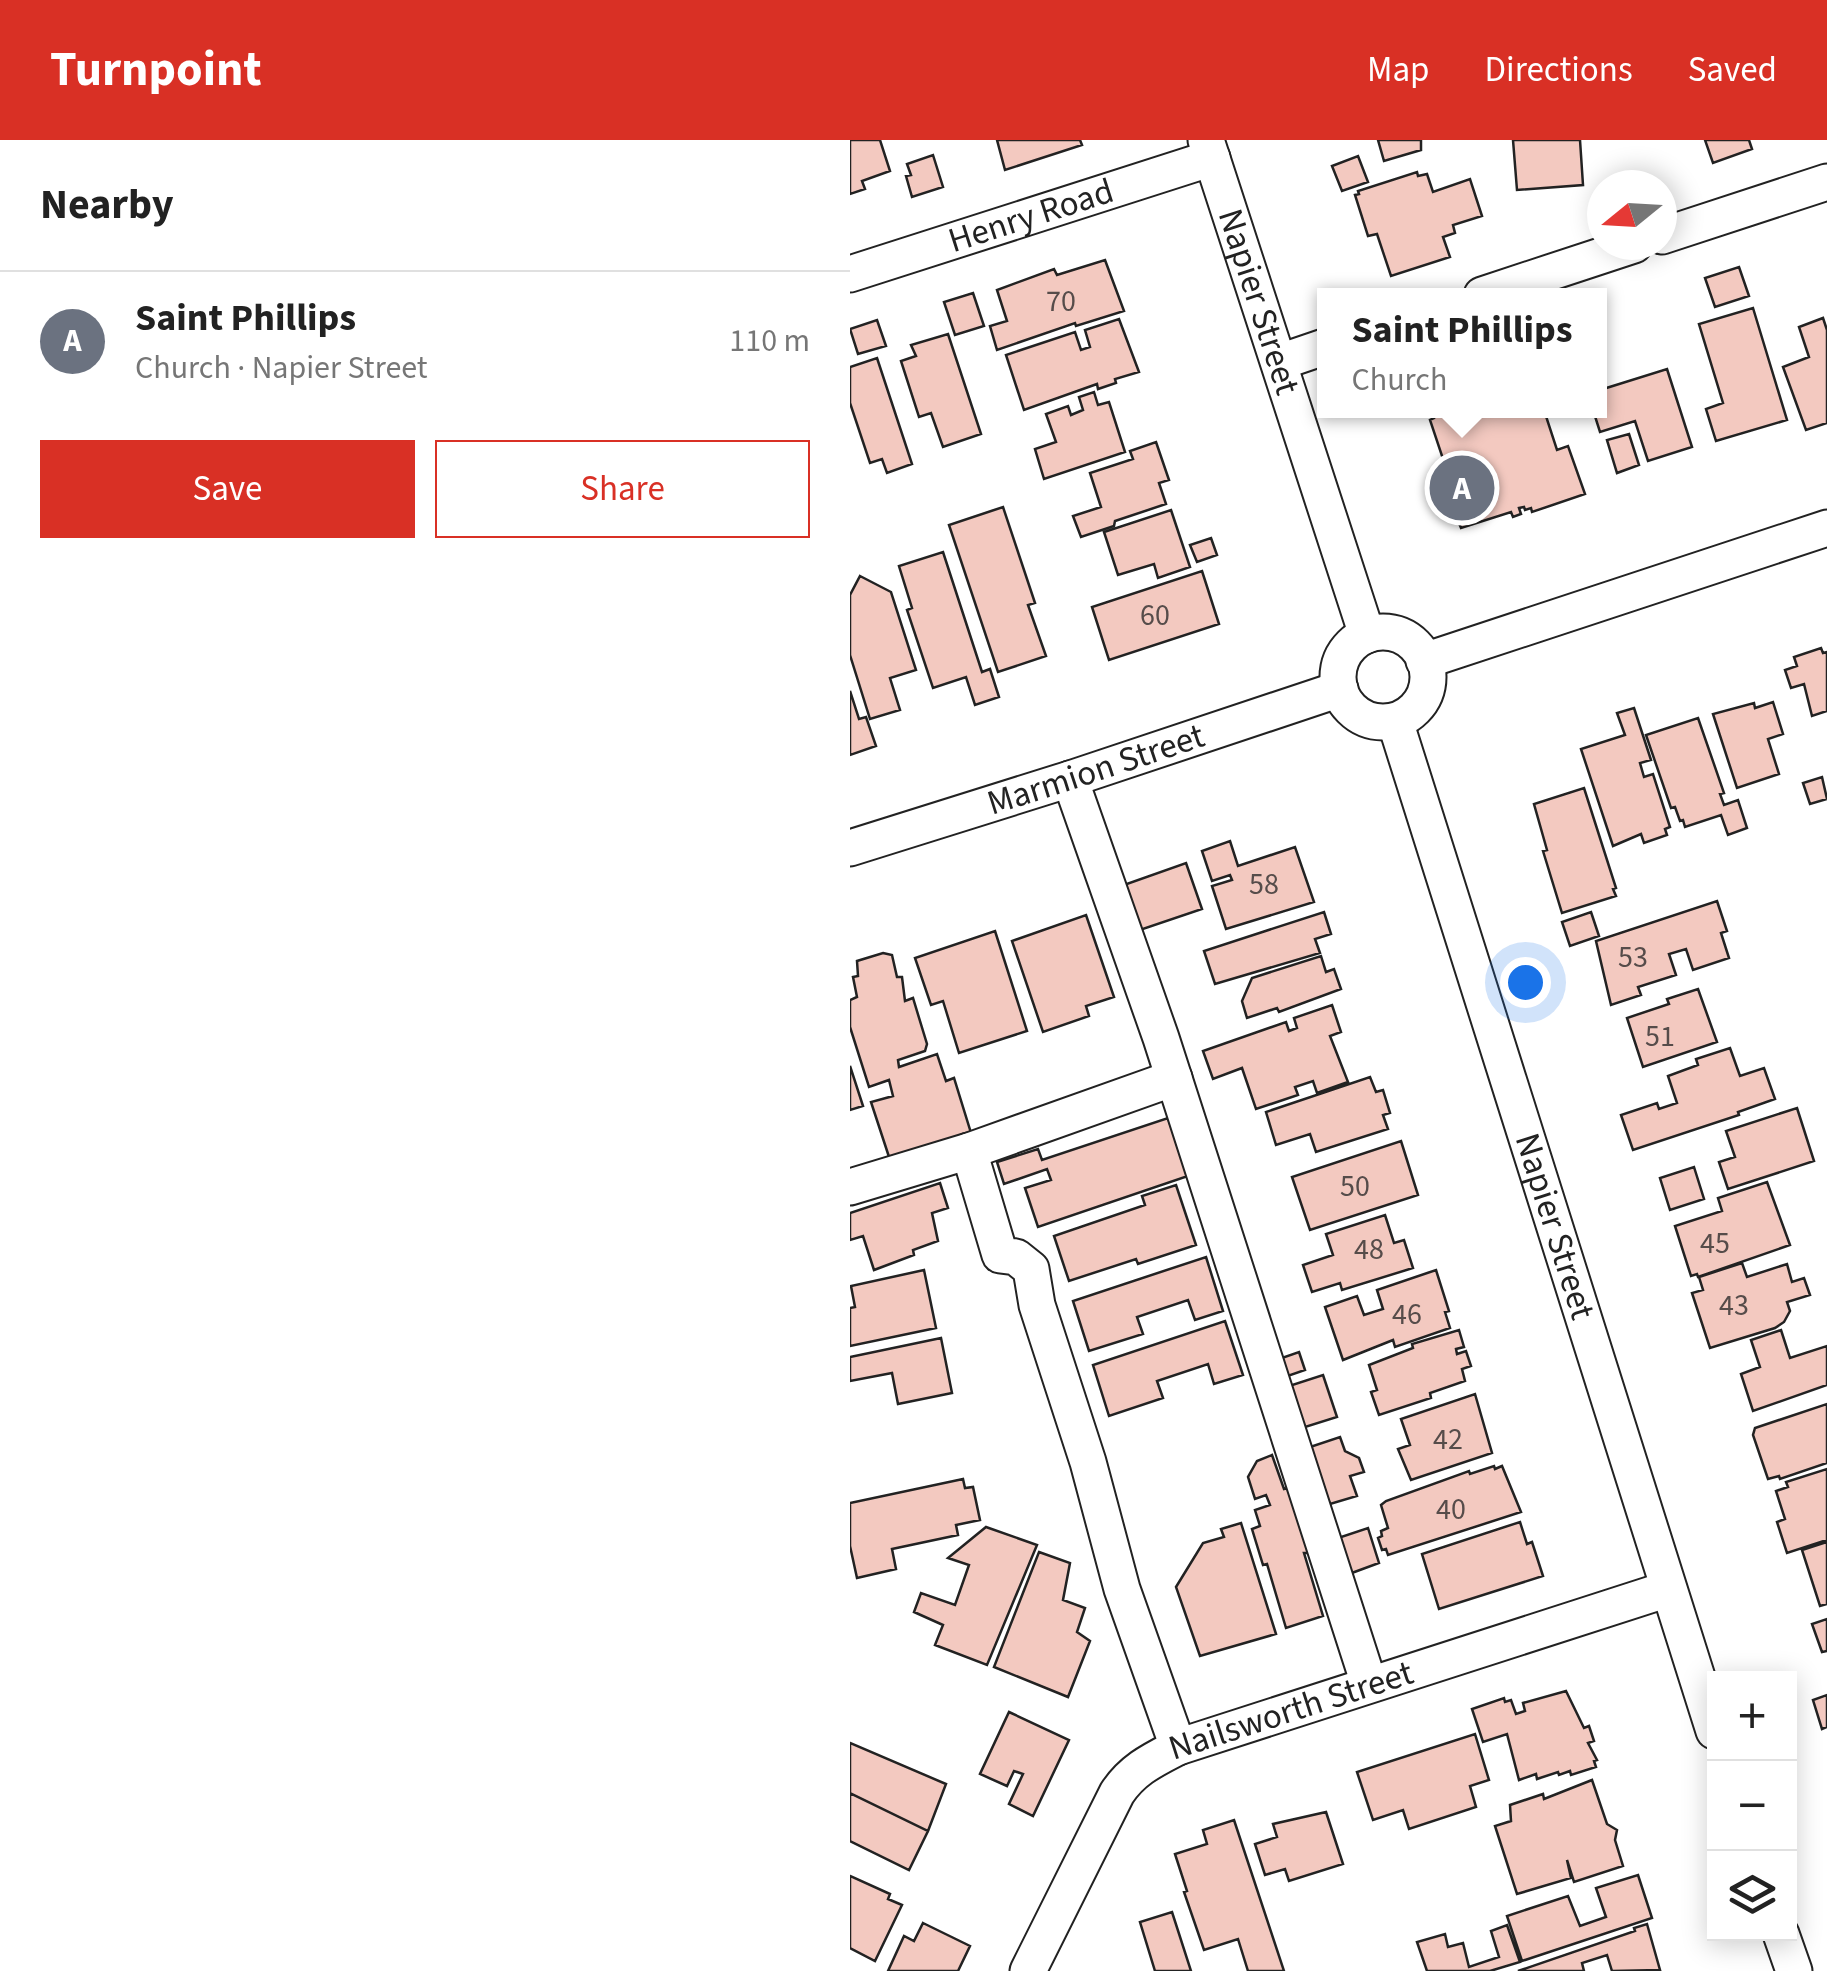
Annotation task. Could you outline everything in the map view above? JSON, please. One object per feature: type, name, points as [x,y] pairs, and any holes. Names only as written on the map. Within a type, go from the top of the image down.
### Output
[{"type":"street","name":"Henry Road","points":[[850,274],[1209,149]]},
{"type":"street","name":"Napier Street","points":[[1209,149],[1367,635]]},
{"type":"street","points":[[1677,231],[1827,182]]},
{"type":"street","points":[[1506,288],[1589,260]]},
{"type":"street","points":[[1280,362],[1317,349]]},
{"type":"street","points":[[1424,661],[1827,528]]},
{"type":"street","points":[[1392,633],[1421,651],[1428,682],[1424,695],[1417,706],[1396,720],[1368,719],[1355,712],[1340,689],[1338,676],[1346,651],[1367,635],[1392,633]]},
{"type":"street","name":"Marmion Street","points":[[850,848],[1340,689]]},
{"type":"street","name":"Napier Street","points":[[1396,720],[1707,1709]]},
{"type":"street","points":[[1070,779],[1174,1078],[1369,1684]]},
{"type":"street","points":[[850,1187],[969,1151],[1174,1078]]},
{"type":"street","points":[[969,1151],[1000,1255],[1016,1257],[1031,1269],[1037,1306],[1088,1462],[1122,1589],[1178,1748]]},
{"type":"street","name":"Nailsworth Street","points":[[1028,1971],[1123,1784],[1138,1768],[1178,1748],[1668,1589]]},
{"type":"street","points":[[1783,1941],[1794,1971]]},
{"type":"building","points":[[850,140],[880,140],[890,171],[862,181],[865,189],[850,194]]},
{"type":"building","points":[[997,140],[1080,140],[1082,145],[1005,170]]},
{"type":"building","points":[[1378,140],[1421,140],[1421,150],[1384,161]]},
{"type":"building","points":[[1513,140],[1580,140],[1583,185],[1517,190]]},
{"type":"building","points":[[1705,140],[1749,140],[1752,149],[1713,163]]},
{"type":"building","points":[[933,155],[943,187],[912,197],[907,164]]},
{"type":"building","points":[[1358,156],[1368,182],[1342,191],[1332,166]]},
{"type":"building","points":[[1417,172],[1418,176],[1427,174],[1433,192],[1470,179],[1482,216],[1453,225],[1455,233],[1443,237],[1450,257],[1391,276],[1377,234],[1368,236],[1355,195]]},
{"type":"building","points":[[1105,260],[1124,311],[997,350],[990,326],[1007,321],[997,290],[1054,269],[1057,275]]},
{"type":"building","points":[[1739,267],[1749,296],[1715,307],[1705,278]]},
{"type":"building","points":[[973,293],[984,326],[955,335],[944,302]]},
{"type":"building","points":[[1753,308],[1787,420],[1716,441],[1706,409],[1723,403],[1699,324]]},
{"type":"building","points":[[1823,318],[1827,330],[1827,423],[1806,430],[1783,367],[1809,357],[1799,327]]},
{"type":"building","points":[[1119,319],[1139,372],[1098,389],[1097,384],[1024,410],[1006,355],[1075,332],[1081,350],[1090,347],[1085,330]]},
{"type":"building","points":[[877,320],[886,346],[858,354],[850,329]]},
{"type":"building","points":[[948,334],[981,434],[943,447],[931,413],[919,417],[901,361],[916,356],[911,345]]},
{"type":"building","points":[[877,358],[912,464],[887,473],[882,459],[870,463],[850,403],[850,367]]},
{"type":"building","points":[[1667,369],[1692,447],[1648,461],[1635,421],[1600,432],[1596,418],[1607,418],[1607,388]]},
{"type":"building","points":[[1094,392],[1098,405],[1109,402],[1125,452],[1044,479],[1035,449],[1056,442],[1046,414],[1068,406],[1071,415],[1083,410],[1079,397]]},
{"type":"building","points":[[1547,418],[1557,450],[1568,446],[1585,494],[1532,512],[1531,508],[1519,508],[1521,514],[1513,517],[1511,512],[1461,528],[1445,489],[1466,481],[1451,483],[1430,420]]},
{"type":"building","points":[[1629,434],[1639,465],[1617,473],[1607,440]]},
{"type":"building","points":[[1156,442],[1169,480],[1159,483],[1166,504],[1081,537],[1073,516],[1101,507],[1090,473],[1133,459],[1130,451]]},
{"type":"building","points":[[1003,507],[1035,603],[1028,605],[1046,656],[998,672],[949,525]]},
{"type":"building","points":[[1171,510],[1190,567],[1158,578],[1154,564],[1118,575],[1104,532]]},
{"type":"building","points":[[1211,538],[1217,555],[1197,562],[1190,545]]},
{"type":"building","points":[[943,552],[982,672],[990,669],[999,697],[975,705],[966,677],[933,688],[907,610],[912,608],[899,566]]},
{"type":"building","points":[[1202,571],[1219,624],[1109,660],[1092,607]]},
{"type":"building","points":[[860,576],[891,592],[916,670],[890,678],[900,710],[870,719],[850,655],[850,595]]},
{"type":"building","points":[[1821,648],[1823,653],[1827,652],[1827,711],[1812,716],[1804,684],[1791,688],[1785,670],[1797,666],[1794,657]]},
{"type":"building","points":[[850,691],[859,719],[866,717],[876,746],[850,755]]},
{"type":"building","points":[[1773,702],[1783,734],[1768,739],[1779,774],[1737,788],[1713,714]]},
{"type":"building","points":[[1634,708],[1651,760],[1640,763],[1644,777],[1653,774],[1670,827],[1665,829],[1667,835],[1644,843],[1641,834],[1613,846],[1581,749],[1625,735],[1617,713]]},
{"type":"building","points":[[1698,718],[1724,793],[1720,794],[1724,805],[1738,800],[1747,828],[1728,835],[1721,815],[1685,827],[1680,821],[1675,807],[1671,808],[1646,735]]},
{"type":"building","points":[[1822,777],[1827,799],[1810,804],[1803,783]]},
{"type":"building","points":[[1584,788],[1616,896],[1562,913],[1534,804]]},
{"type":"building","points":[[1230,841],[1238,866],[1295,847],[1314,902],[1226,929],[1212,886],[1232,880],[1230,875],[1212,881],[1202,851]]},
{"type":"building","points":[[1186,863],[1202,909],[1137,931],[1121,886]]},
{"type":"building","points":[[1717,901],[1727,931],[1721,933],[1729,958],[1693,970],[1686,949],[1669,954],[1676,975],[1638,987],[1641,995],[1611,1005],[1596,941]]},
{"type":"building","points":[[1324,912],[1331,934],[1315,939],[1320,953],[1215,984],[1204,951]]},
{"type":"building","points":[[1591,912],[1599,936],[1570,946],[1562,922]]},
{"type":"building","points":[[1086,915],[1114,997],[1086,1006],[1089,1016],[1043,1032],[1012,941]]},
{"type":"building","points":[[995,931],[1027,1031],[959,1053],[943,1001],[931,1005],[915,958]]},
{"type":"building","points":[[883,953],[892,955],[897,977],[902,977],[905,1001],[913,998],[927,1044],[925,1051],[898,1060],[899,1067],[937,1054],[946,1081],[954,1078],[971,1133],[891,1163],[871,1102],[893,1096],[889,1080],[869,1087],[850,1027],[850,1000],[857,997],[853,977],[858,976],[857,961]]},
{"type":"building","points":[[1321,956],[1326,972],[1334,969],[1341,989],[1279,1012],[1277,1008],[1247,1018],[1242,1001],[1252,978]]},
{"type":"building","points":[[1698,989],[1717,1042],[1643,1067],[1627,1018]]},
{"type":"building","points":[[1332,1005],[1341,1032],[1330,1036],[1348,1082],[1317,1093],[1313,1081],[1295,1087],[1298,1095],[1256,1109],[1242,1068],[1213,1079],[1203,1051],[1286,1022],[1289,1031],[1297,1028],[1294,1018]]},
{"type":"building","points":[[1730,1048],[1740,1076],[1764,1068],[1775,1099],[1633,1150],[1621,1115],[1657,1103],[1659,1109],[1677,1103],[1668,1076],[1698,1065],[1696,1059]]},
{"type":"building","points":[[850,1066],[863,1106],[850,1110]]},
{"type":"building","points":[[1370,1077],[1376,1092],[1383,1090],[1390,1113],[1383,1115],[1388,1129],[1316,1152],[1310,1134],[1276,1145],[1266,1112]]},
{"type":"building","points":[[1797,1108],[1814,1161],[1728,1189],[1719,1162],[1735,1157],[1726,1131]]},
{"type":"building","points":[[1168,1118],[1188,1176],[1038,1227],[1025,1188],[1051,1180],[1047,1169],[1004,1184],[997,1162],[1038,1149],[1042,1160]]},
{"type":"building","points":[[1401,1141],[1418,1195],[1310,1230],[1292,1177]]},
{"type":"building","points":[[1694,1167],[1704,1199],[1670,1210],[1660,1178]]},
{"type":"building","points":[[1767,1182],[1790,1245],[1698,1277],[1691,1276],[1675,1226],[1722,1211],[1718,1198]]},
{"type":"building","points":[[940,1183],[948,1208],[932,1213],[938,1241],[874,1270],[863,1236],[850,1240],[850,1213]]},
{"type":"building","points":[[1176,1185],[1196,1245],[1069,1281],[1054,1236],[1145,1205],[1142,1196]]},
{"type":"building","points":[[1385,1215],[1394,1243],[1404,1240],[1413,1268],[1342,1290],[1340,1283],[1312,1292],[1303,1265],[1333,1255],[1326,1234]]},
{"type":"building","points":[[1206,1257],[1223,1311],[1195,1320],[1188,1300],[1137,1317],[1143,1334],[1089,1351],[1073,1301]]},
{"type":"building","points":[[1742,1263],[1747,1277],[1787,1264],[1792,1282],[1804,1278],[1810,1295],[1787,1302],[1790,1311],[1775,1328],[1710,1348],[1692,1293],[1703,1290],[1699,1277]]},
{"type":"building","points":[[924,1270],[936,1328],[850,1346],[850,1308],[855,1307],[851,1286]]},
{"type":"building","points":[[1436,1270],[1449,1311],[1445,1312],[1450,1328],[1395,1347],[1393,1340],[1343,1360],[1325,1307],[1357,1296],[1364,1315],[1383,1309],[1377,1290]]},
{"type":"building","points":[[1225,1321],[1243,1375],[1214,1384],[1208,1364],[1157,1381],[1163,1398],[1109,1416],[1093,1365]]},
{"type":"building","points":[[1459,1330],[1464,1347],[1456,1349],[1457,1354],[1466,1351],[1471,1366],[1462,1369],[1465,1381],[1430,1393],[1431,1398],[1379,1415],[1371,1392],[1377,1390],[1369,1365],[1413,1348],[1412,1344]]},
{"type":"building","points":[[1781,1330],[1790,1358],[1827,1346],[1827,1385],[1753,1411],[1741,1374],[1760,1367],[1751,1340]]},
{"type":"building","points":[[941,1338],[952,1393],[898,1404],[892,1373],[850,1381],[850,1357]]},
{"type":"building","points":[[1299,1352],[1305,1370],[1282,1378],[1276,1360]]},
{"type":"building","points":[[1323,1375],[1337,1417],[1302,1428],[1289,1386]]},
{"type":"building","points":[[1475,1394],[1492,1453],[1411,1480],[1398,1449],[1410,1445],[1401,1419]]},
{"type":"building","points":[[1827,1404],[1827,1463],[1780,1479],[1768,1479],[1753,1435],[1755,1428]]},
{"type":"building","points":[[1340,1437],[1345,1451],[1359,1458],[1364,1472],[1350,1476],[1357,1496],[1330,1504],[1307,1448]]},
{"type":"building","points":[[1272,1455],[1284,1489],[1288,1488],[1309,1553],[1304,1553],[1323,1616],[1286,1628],[1252,1529],[1260,1526],[1255,1510],[1270,1505],[1266,1495],[1255,1499],[1248,1477],[1257,1461]]},
{"type":"building","points":[[1502,1466],[1521,1512],[1388,1555],[1386,1549],[1382,1550],[1378,1538],[1388,1528],[1381,1505],[1386,1501]]},
{"type":"building","points":[[1827,1469],[1827,1540],[1787,1553],[1777,1522],[1785,1519],[1776,1491],[1788,1487],[1786,1482]]},
{"type":"building","points":[[963,1479],[965,1488],[973,1487],[980,1520],[956,1525],[958,1535],[892,1549],[896,1569],[857,1578],[850,1546],[850,1503]]},
{"type":"building","points":[[1520,1522],[1527,1544],[1532,1542],[1543,1576],[1439,1609],[1422,1554]]},
{"type":"building","points":[[1241,1523],[1276,1634],[1200,1656],[1176,1587],[1203,1543],[1224,1537],[1221,1529]]},
{"type":"building","points":[[986,1527],[1037,1545],[987,1665],[935,1645],[943,1625],[914,1612],[921,1593],[955,1605],[969,1565],[948,1558]]},
{"type":"building","points":[[1368,1528],[1379,1563],[1349,1574],[1338,1538]]},
{"type":"building","points":[[1827,1542],[1827,1604],[1820,1606],[1802,1550]]},
{"type":"building","points":[[1039,1552],[1070,1563],[1063,1600],[1085,1608],[1077,1632],[1090,1641],[1068,1697],[994,1667]]},
{"type":"building","points":[[1827,1619],[1827,1651],[1822,1652],[1812,1624]]},
{"type":"building","points":[[1566,1691],[1584,1728],[1589,1726],[1594,1741],[1588,1743],[1597,1760],[1596,1767],[1571,1775],[1570,1771],[1559,1775],[1558,1772],[1537,1779],[1536,1774],[1519,1780],[1507,1734],[1483,1742],[1472,1709],[1504,1698],[1505,1702],[1511,1700],[1516,1714],[1525,1711],[1523,1703]]},
{"type":"building","points":[[1827,1695],[1827,1727],[1822,1729],[1813,1700]]},
{"type":"building","points":[[1009,1712],[1069,1740],[1033,1816],[1009,1804],[1023,1774],[1014,1771],[1007,1786],[980,1774]]},
{"type":"building","points":[[1475,1734],[1489,1780],[1470,1786],[1476,1807],[1409,1829],[1403,1810],[1373,1820],[1357,1772]]},
{"type":"building","points":[[850,1743],[946,1784],[928,1831],[850,1793]]},
{"type":"building","points":[[1592,1780],[1607,1824],[1617,1830],[1615,1840],[1623,1866],[1574,1882],[1567,1860],[1571,1878],[1517,1894],[1495,1826],[1511,1821],[1510,1805],[1543,1794],[1544,1799]]},
{"type":"building","points":[[850,1793],[928,1831],[909,1870],[850,1841]]},
{"type":"building","points":[[1326,1812],[1343,1864],[1289,1881],[1285,1869],[1265,1875],[1255,1844],[1277,1837],[1273,1824]]},
{"type":"building","points":[[1234,1820],[1284,1971],[1248,1971],[1238,1939],[1204,1950],[1184,1892],[1187,1891],[1175,1854],[1207,1844],[1203,1830]]},
{"type":"building","points":[[1638,1875],[1652,1918],[1522,1961],[1507,1916],[1568,1896],[1580,1926],[1606,1917],[1596,1888]]},
{"type":"building","points":[[850,1876],[890,1894],[888,1899],[902,1905],[875,1961],[850,1948]]},
{"type":"building","points":[[1172,1912],[1191,1971],[1155,1971],[1140,1922]]},
{"type":"building","points":[[923,1923],[970,1946],[958,1971],[888,1971],[904,1936],[914,1941]]},
{"type":"building","points":[[1647,1924],[1660,1970],[1612,1971],[1607,1955],[1582,1963],[1584,1971],[1518,1971],[1635,1931],[1634,1928]]},
{"type":"building","points":[[1507,1925],[1520,1962],[1490,1971],[1427,1971],[1417,1942],[1445,1934],[1448,1947],[1463,1943],[1469,1967],[1499,1957],[1491,1931]]},
{"type":"place","name":"Saint Phillips","points":[[1462,488]]}]
